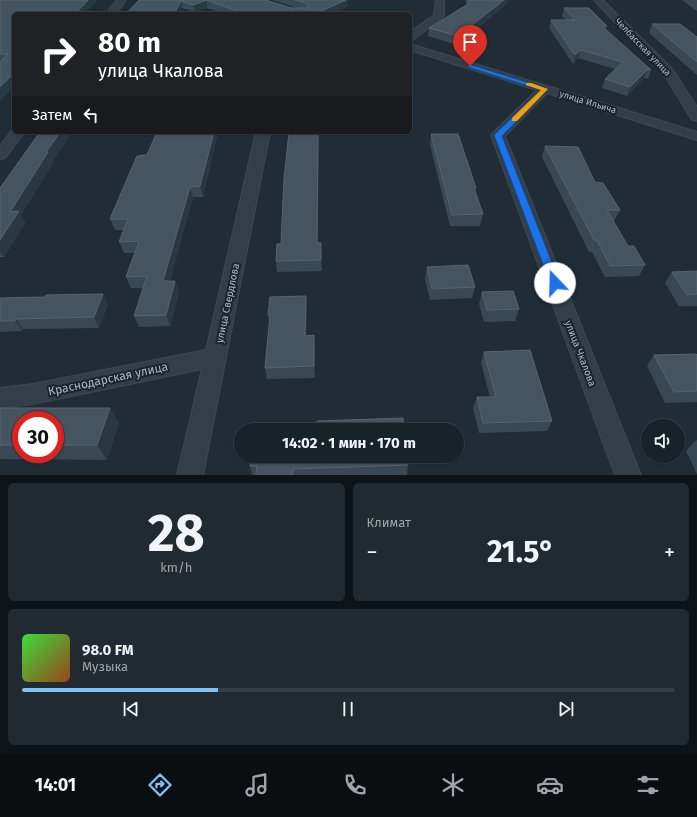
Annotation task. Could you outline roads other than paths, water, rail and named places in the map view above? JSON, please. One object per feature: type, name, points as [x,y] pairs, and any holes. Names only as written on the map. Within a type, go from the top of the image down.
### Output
[{"type":"street","points":[[113,12],[122,0]]},
{"type":"street","points":[[412,36],[439,16],[440,0]]},
{"type":"street","name":"Челбасская улица","points":[[598,0],[669,72],[697,117]]},
{"type":"street","name":"улица Ильича","points":[[412,48],[697,136]]},
{"type":"street","name":"улица Чкалова","points":[[545,89],[498,135],[628,475]]},
{"type":"street","points":[[0,155],[16,134]]},
{"type":"street","name":"улица Свердлова","points":[[190,475],[263,134]]},
{"type":"street","name":"Краснодарская улица","points":[[0,398],[33,394],[215,357]]}]
